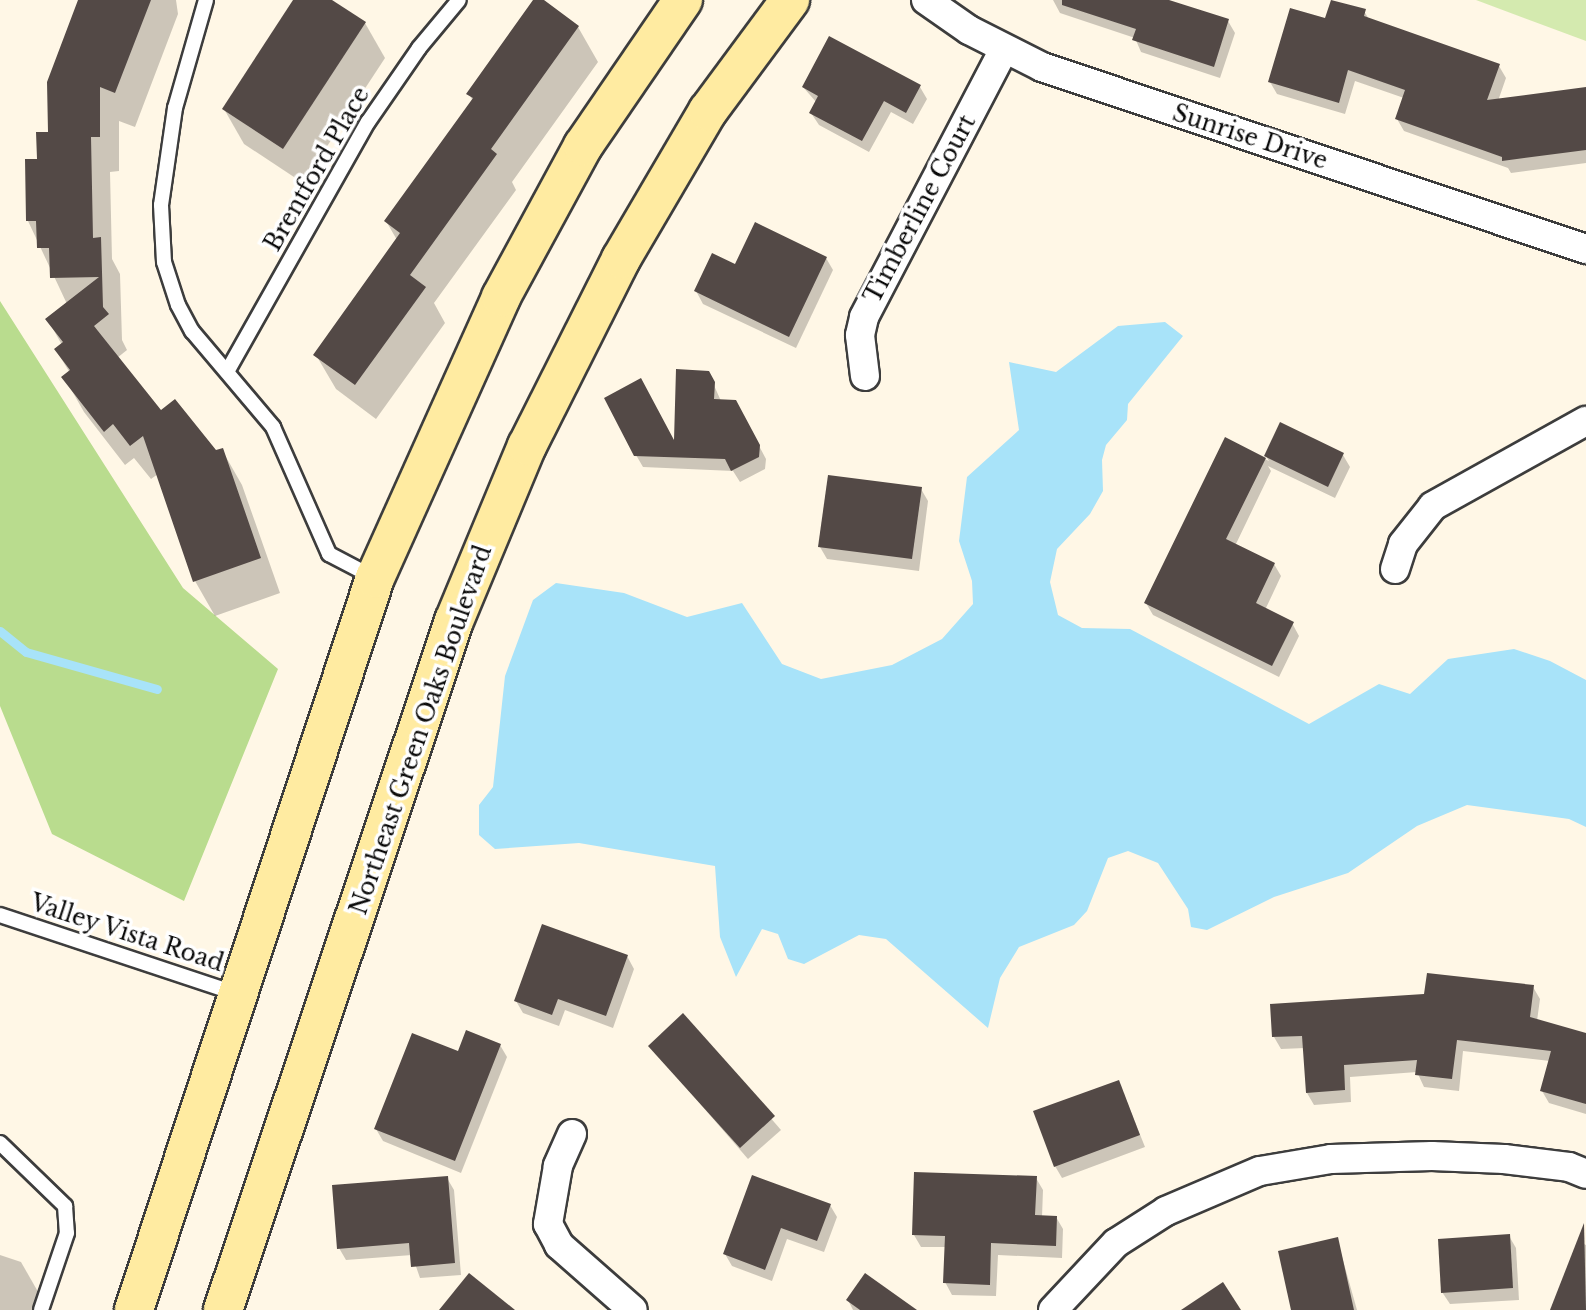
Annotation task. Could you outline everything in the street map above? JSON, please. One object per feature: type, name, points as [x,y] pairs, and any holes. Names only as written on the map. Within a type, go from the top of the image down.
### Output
[{"type":"main road","points":[[134,1310],[375,578],[501,297],[583,146],[683,0]]},
{"type":"main road","name":"Northeast Green Oaks Boulevard","points":[[223,1310],[454,621],[527,446],[621,259],[708,111],[790,0]]},
{"type":"street","name":"Sunrise Drive","points":[[926,0],[1004,49],[1080,81],[1586,250]]},
{"type":"street","name":"Timberline Court","points":[[865,376],[860,335],[864,317],[1004,49]]},
{"type":"street","points":[[1395,569],[1403,544],[1433,506],[1586,421]]},
{"type":"street","points":[[572,1135],[558,1166],[548,1224],[559,1245],[633,1310]]},
{"type":"street","points":[[1053,1310],[1116,1243],[1166,1212],[1260,1171],[1331,1159],[1432,1156],[1504,1159],[1569,1167],[1586,1174]]},
{"type":"lane","points":[[206,0],[175,108],[160,235],[178,305],[192,331],[228,370],[273,427],[328,554],[375,578]]},
{"type":"lane","name":"Brentford Place","points":[[228,370],[368,122],[419,48],[459,0]]},
{"type":"lane","name":"Valley Vista Road","points":[[0,915],[239,995]]},
{"type":"lane","points":[[0,1143],[65,1206],[67,1233],[41,1310]]},
{"type":"green space","points":[[1476,0],[1586,0],[1586,41]]},
{"type":"green space","points":[[0,301],[183,588],[278,669],[184,901],[52,834],[0,706]]},
{"type":"water","points":[[1165,322],[1183,336],[1128,404],[1127,420],[1106,445],[1102,460],[1103,491],[1090,514],[1057,549],[1050,582],[1058,615],[1082,628],[1130,629],[1309,724],[1379,684],[1410,694],[1448,659],[1514,649],[1550,661],[1586,680],[1586,827],[1569,819],[1467,805],[1417,826],[1348,873],[1274,897],[1207,930],[1191,927],[1188,909],[1158,863],[1128,851],[1108,858],[1087,911],[1074,925],[1019,947],[1000,978],[988,1028],[886,939],[859,935],[804,964],[788,959],[778,934],[762,929],[736,977],[720,937],[715,866],[579,843],[495,849],[479,835],[479,805],[493,787],[505,676],[533,600],[556,583],[624,593],[687,617],[742,603],[782,664],[821,679],[892,665],[942,639],[973,604],[972,581],[959,541],[967,477],[1019,430],[1009,362],[1056,372],[1118,326]]},
{"type":"building","points":[[78,0],[151,0],[115,93],[100,87],[100,137],[91,137],[93,238],[101,237],[103,307],[109,314],[94,326],[161,410],[175,399],[216,450],[223,448],[261,558],[193,582],[143,436],[130,446],[113,424],[104,432],[61,377],[70,370],[54,349],[63,342],[45,319],[99,277],[50,278],[49,248],[37,248],[36,221],[26,221],[25,159],[37,159],[36,132],[48,132],[47,82]]},
{"type":"building","points":[[293,0],[332,0],[366,22],[283,149],[222,109]]},
{"type":"building","points":[[533,0],[544,0],[579,26],[491,149],[497,154],[410,275],[426,287],[355,385],[313,355],[400,233],[384,221],[473,98],[466,94]]},
{"type":"building","points":[[1062,0],[1169,0],[1229,19],[1214,67],[1132,40],[1136,29],[1062,5]]},
{"type":"building","points":[[1331,0],[1366,9],[1364,16],[1500,64],[1487,100],[1586,87],[1586,150],[1502,161],[1502,157],[1395,119],[1405,90],[1348,70],[1339,103],[1268,82],[1290,8],[1325,18]]},
{"type":"building","points":[[829,36],[921,85],[906,113],[884,101],[862,141],[809,113],[818,96],[802,87]]},
{"type":"building","points":[[755,222],[827,257],[789,337],[694,291],[712,253],[735,264]]},
{"type":"building","points":[[676,369],[709,371],[715,382],[714,399],[736,400],[760,445],[759,457],[731,471],[725,459],[634,456],[604,398],[641,378],[674,440]]},
{"type":"building","points":[[1280,422],[1344,453],[1328,487],[1264,456]]},
{"type":"building","points":[[1225,437],[1266,458],[1226,539],[1275,563],[1256,603],[1294,622],[1272,666],[1144,603]]},
{"type":"building","points":[[828,475],[922,487],[912,559],[818,547]]},
{"type":"building","points":[[542,924],[628,955],[606,1016],[558,999],[552,1015],[514,1001]]},
{"type":"building","points":[[1427,973],[1534,985],[1530,1017],[1586,1033],[1586,1104],[1540,1091],[1551,1051],[1457,1040],[1452,1079],[1415,1075],[1417,1060],[1344,1065],[1345,1090],[1306,1093],[1302,1036],[1272,1037],[1270,1004],[1424,994]]},
{"type":"building","points":[[683,1013],[775,1116],[740,1148],[648,1046]]},
{"type":"building","points":[[466,1030],[501,1044],[455,1161],[374,1129],[412,1033],[458,1051]]},
{"type":"building","points":[[1119,1080],[1140,1135],[1054,1167],[1033,1111]]},
{"type":"building","points":[[914,1172],[1037,1176],[1035,1215],[1057,1216],[1056,1246],[991,1243],[990,1285],[943,1283],[945,1236],[912,1235]]},
{"type":"building","points":[[752,1175],[831,1204],[817,1241],[781,1228],[765,1270],[723,1254]]},
{"type":"building","points":[[448,1176],[455,1263],[411,1267],[409,1243],[337,1249],[332,1185]]},
{"type":"building","points":[[1584,1223],[1586,1310],[1550,1310]]},
{"type":"building","points":[[1510,1234],[1513,1288],[1441,1293],[1438,1239]]},
{"type":"building","points":[[1338,1237],[1354,1310],[1291,1310],[1278,1251]]},
{"type":"building","points":[[469,1273],[515,1310],[439,1310]]},
{"type":"building","points":[[865,1273],[917,1310],[860,1310],[846,1300]]},
{"type":"building","points":[[1223,1282],[1241,1310],[1181,1310]]},
{"type":"waterway","points":[[0,631],[26,652],[157,689]]}]
